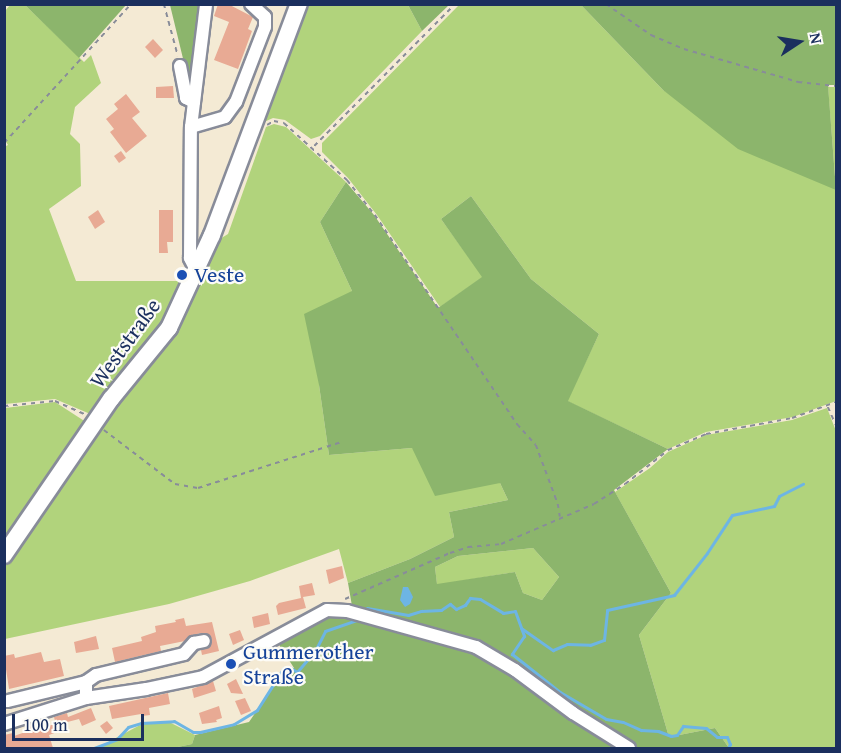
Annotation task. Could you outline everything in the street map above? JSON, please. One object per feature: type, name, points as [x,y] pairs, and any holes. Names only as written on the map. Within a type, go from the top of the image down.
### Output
[{"type":"main road","name":"Weststraße","points":[[4,555],[111,399],[169,328],[196,272],[299,4]]},
{"type":"street","points":[[196,272],[190,258],[191,127],[206,4]]},
{"type":"street","points":[[191,127],[225,117],[236,102],[265,27],[264,17],[251,4]]},
{"type":"street","points":[[180,66],[186,98],[194,102]]},
{"type":"street","points":[[4,724],[86,698],[203,677],[327,610],[362,614],[476,647],[515,670],[573,713],[629,748]]},
{"type":"street","points":[[8,701],[86,682],[96,675],[184,654],[194,643],[204,641]]},
{"type":"street","points":[[86,682],[86,698]]},
{"type":"path","points":[[4,143],[131,4]]},
{"type":"path","points":[[164,4],[180,66]]},
{"type":"path","points":[[314,147],[455,4]]},
{"type":"path","points":[[606,4],[651,35],[684,49],[798,82],[837,86]]},
{"type":"path","points":[[265,126],[274,121],[284,123],[314,147],[347,180],[375,215],[517,424],[536,445],[548,472],[560,517]]},
{"type":"path","points":[[4,406],[55,401],[97,421],[117,442],[175,483],[198,488],[344,441]]},
{"type":"path","points":[[327,610],[356,593],[450,554],[468,547],[501,544],[594,504],[633,478],[668,450],[706,434],[792,418],[837,402]]},
{"type":"path","points":[[828,406],[837,425]]},
{"type":"green space","points":[[10,5],[25,5],[84,62],[91,55],[101,83],[75,107],[70,134],[80,144],[81,186],[49,209],[76,281],[182,281],[165,325],[95,416],[55,399],[5,404],[4,147],[8,145],[4,139],[5,11]]},
{"type":"green space","points":[[25,5],[126,5],[79,58]]},
{"type":"green space","points":[[170,5],[201,5],[189,92],[187,75]]},
{"type":"green space","points":[[304,5],[408,5],[422,31],[320,136],[311,139],[285,120],[273,118],[264,122],[225,228],[219,230]]},
{"type":"green space","points":[[408,5],[449,5],[422,31]]},
{"type":"green space","points":[[459,5],[581,5],[663,90],[836,189],[836,401],[793,417],[706,432],[668,449],[567,401],[599,334],[531,279],[471,196],[441,219],[483,277],[440,307],[377,215],[348,178],[322,152],[322,143]]},
{"type":"green space","points":[[581,5],[836,5],[836,85],[828,85],[836,190],[738,149],[663,90]]},
{"type":"green space","points":[[828,87],[836,87],[836,189]]},
{"type":"green space","points":[[274,124],[286,127],[346,182],[320,222],[352,291],[319,385],[329,455],[412,448],[500,483],[508,500],[449,512],[454,537],[410,559],[348,583],[339,549],[250,581],[169,604],[5,639],[4,560],[93,435],[215,242],[228,234],[266,127]]},
{"type":"green space","points":[[346,182],[374,215],[438,308],[482,277],[441,219],[471,196],[531,279],[599,334],[568,401],[668,449],[614,490],[671,593],[639,635],[669,737],[715,728],[729,748],[173,748],[192,744],[195,735],[249,722],[280,677],[294,668],[278,643],[352,606],[348,583],[410,559],[454,537],[449,512],[508,500],[500,483],[435,496],[412,448],[329,455],[319,385],[304,314],[352,291],[320,222]],"holes":[[[533,548],[559,577],[542,600],[523,593],[515,572],[437,584],[435,567],[458,556]]]},
{"type":"green space","points":[[55,402],[89,424],[5,550],[5,408]]},
{"type":"green space","points":[[827,408],[836,431],[836,748],[729,748],[715,728],[669,737],[639,635],[671,593],[615,492],[650,468],[668,452],[706,435],[792,420]]},
{"type":"green space","points":[[533,548],[559,577],[542,600],[523,593],[515,572],[437,585],[435,567],[458,556]]},
{"type":"green space","points":[[169,722],[195,735],[192,744],[173,748],[97,748],[142,724]]},
{"type":"water","points":[[403,587],[408,587],[413,597],[410,604],[405,607],[400,600]]},
{"type":"building","points":[[218,4],[228,4],[253,17],[248,29],[252,31],[238,69],[214,60],[229,22],[214,16]]},
{"type":"building","points":[[153,39],[163,50],[155,58],[145,47]]},
{"type":"building","points":[[173,86],[174,98],[156,98],[156,87]]},
{"type":"building","points":[[126,94],[140,112],[132,118],[147,136],[126,153],[110,132],[114,129],[106,119],[118,109],[114,104]]},
{"type":"building","points":[[121,151],[126,158],[119,163],[114,156]]},
{"type":"building","points":[[98,210],[105,222],[95,229],[88,217]]},
{"type":"building","points":[[159,210],[173,210],[173,242],[167,242],[168,253],[159,253]]},
{"type":"building","points":[[342,566],[344,578],[329,584],[326,570]]},
{"type":"building","points":[[312,583],[315,595],[303,597],[306,608],[278,615],[276,606],[279,603],[301,598],[299,586]]},
{"type":"building","points":[[268,613],[270,624],[254,628],[252,617]]},
{"type":"building","points":[[184,618],[186,626],[212,622],[219,651],[202,655],[201,650],[210,647],[212,640],[210,635],[202,633],[192,635],[185,641],[160,646],[161,651],[115,662],[112,648],[142,641],[141,637],[156,632],[155,626]]},
{"type":"building","points":[[240,630],[244,640],[233,645],[229,634]]},
{"type":"building","points":[[96,636],[99,649],[76,653],[74,642]]},
{"type":"building","points":[[41,652],[44,662],[60,659],[64,676],[9,689],[4,656],[14,654],[15,658]]},
{"type":"building","points":[[236,679],[243,694],[231,693],[227,684]]},
{"type":"building","points":[[213,681],[216,691],[194,698],[192,689]]},
{"type":"building","points":[[168,693],[170,704],[149,708],[150,715],[142,716],[141,714],[112,719],[109,706]]},
{"type":"building","points":[[245,698],[251,711],[241,715],[235,701]]},
{"type":"building","points":[[219,706],[222,718],[216,720],[217,722],[202,724],[199,713]]},
{"type":"building","points":[[91,708],[96,720],[82,726],[79,719],[56,725],[54,717],[67,713],[68,717]]},
{"type":"building","points":[[107,721],[113,728],[106,734],[100,726]]},
{"type":"building","points":[[35,723],[37,730],[54,724],[57,732],[49,735],[53,748],[4,748],[4,735],[13,733],[14,736],[28,731],[26,726]]},
{"type":"waterway","points":[[521,628],[553,650],[567,644],[590,645],[604,640],[607,610],[674,595],[707,553],[732,515],[774,506],[779,496],[803,484]]},
{"type":"waterway","points":[[367,608],[408,615],[421,611],[441,610],[450,604],[456,609],[465,605],[470,598],[480,599],[503,613],[515,611],[524,636],[512,654],[560,692],[606,719],[623,722],[641,730],[658,731],[671,736],[677,735],[683,726],[706,728],[717,737],[727,737],[730,744],[728,748]]},
{"type":"waterway","points":[[94,748],[117,739],[128,727],[141,723],[174,721],[193,732],[234,724],[257,710],[283,669],[289,667],[297,672],[316,649],[325,631],[357,620]]},
{"type":"place","name":"Veste","points":[[182,275]]},
{"type":"place","name":"Gummerother Straße","points":[[231,664]]}]
